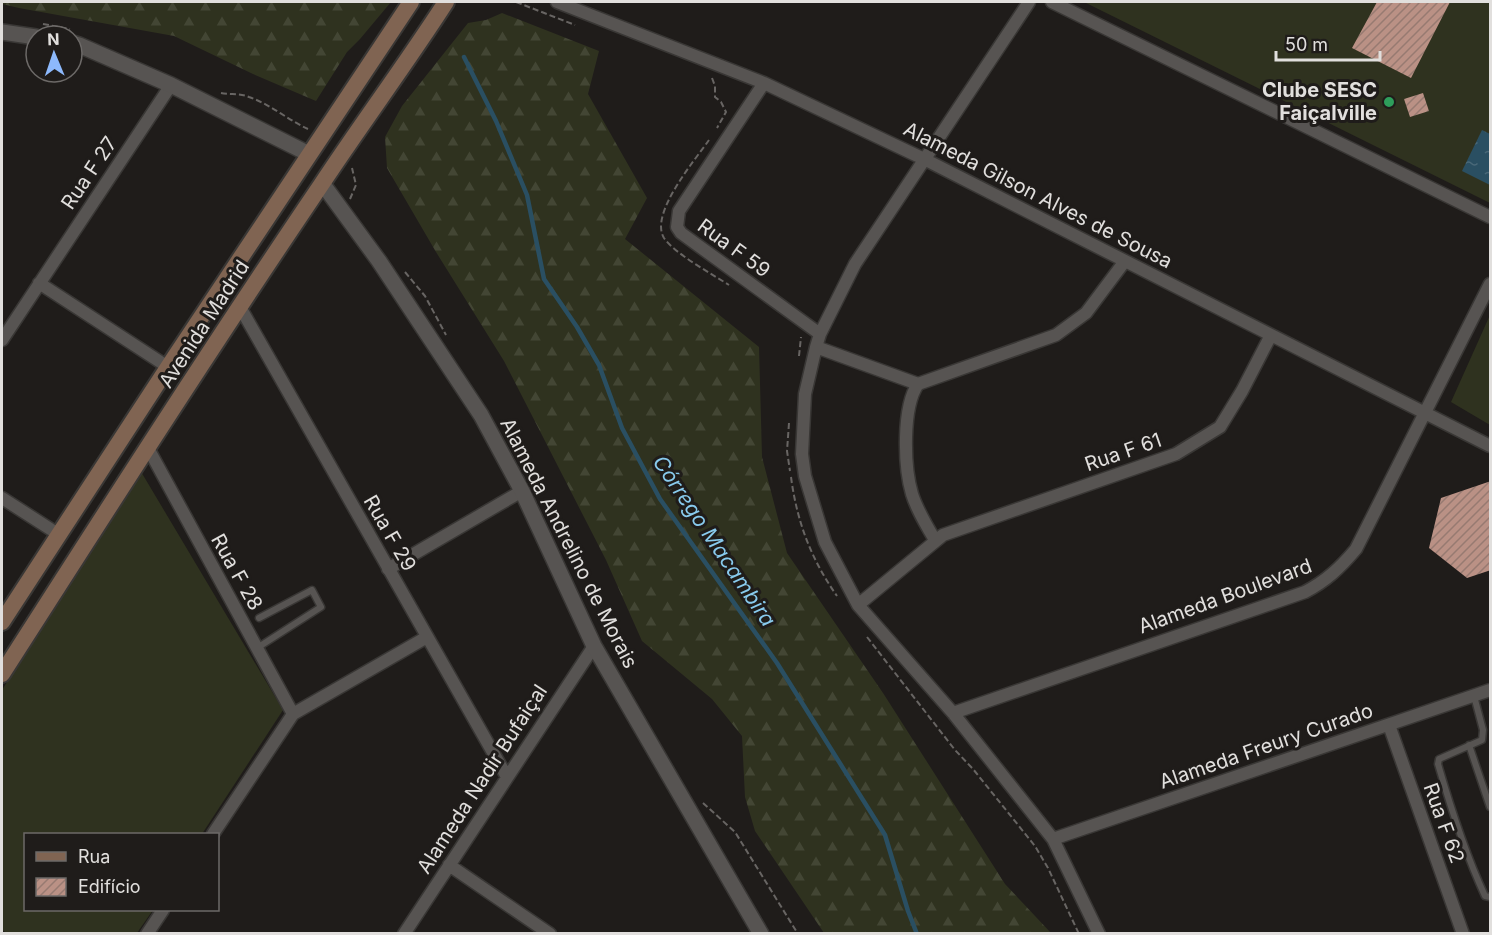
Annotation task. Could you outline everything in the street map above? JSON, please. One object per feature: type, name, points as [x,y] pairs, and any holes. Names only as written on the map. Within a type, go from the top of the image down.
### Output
[{"type":"main road","name":"Avenida Madrid","points":[[2,621],[411,2]]},
{"type":"main road","name":"Avenida Madrid","points":[[2,674],[240,307],[446,2]]},
{"type":"street","name":"Alameda Gilson Alves de Sousa","points":[[557,2],[764,83],[924,159],[1491,446]]},
{"type":"street","points":[[1029,2],[855,264],[820,334],[816,347],[805,394],[801,454],[805,476],[825,542],[858,605],[953,713],[1053,839],[1099,933]]},
{"type":"street","points":[[1052,2],[1491,217]]},
{"type":"street","points":[[4,34],[24,32]]},
{"type":"street","points":[[84,47],[171,85],[309,154]]},
{"type":"street","name":"Rua F 59","points":[[764,83],[679,211],[677,227],[681,234],[820,334]]},
{"type":"street","name":"Rua F 27","points":[[2,340],[171,85]]},
{"type":"street","name":"Alameda Andrelino de Morais","points":[[322,183],[379,261],[482,415],[522,491],[594,646],[761,933]]},
{"type":"street","points":[[816,347],[918,384],[1056,334],[1086,313],[1125,261]]},
{"type":"street","points":[[39,283],[168,367]]},
{"type":"street","name":"Alameda Boulevard","points":[[953,713],[1305,592],[1340,568],[1356,549],[1491,284]]},
{"type":"street","name":"Rua F 29","points":[[240,307],[507,777]]},
{"type":"street","points":[[2,316],[12,324]]},
{"type":"street","name":"Rua F 61","points":[[858,605],[943,535],[1176,454],[1220,427],[1271,335]]},
{"type":"street","points":[[918,384],[908,413],[906,432],[908,458],[912,493],[921,518],[935,540]]},
{"type":"street","name":"Rua F 28","points":[[148,448],[293,714]]},
{"type":"street","points":[[388,569],[522,491]]},
{"type":"street","points":[[2,498],[58,534]]},
{"type":"street","points":[[214,833],[293,714],[427,637]]},
{"type":"street","name":"Alameda Nadir Bufaiçal","points":[[404,933],[594,646]]},
{"type":"street","name":"Alameda Freury Curado","points":[[1053,839],[1491,690]]},
{"type":"street","name":"Rua F 62","points":[[1389,725],[1463,933]]},
{"type":"street","points":[[449,865],[550,933]]},
{"type":"street","points":[[147,933],[162,911]]},
{"type":"lane","points":[[257,648],[321,607],[312,590],[260,618]]},
{"type":"lane","points":[[1474,695],[1484,730],[1482,740],[1439,759],[1438,764],[1471,866],[1485,896],[1491,897]]},
{"type":"lane","points":[[1469,745],[1491,807]]},
{"type":"path","points":[[217,92],[249,97],[273,109],[290,122],[309,130],[314,128]]},
{"type":"green space","points":[[2,2],[391,2],[347,52],[316,101],[174,36],[19,8],[2,4]]},
{"type":"green space","name":"Clube SESC Faiçalville","points":[[1084,2],[1490,2],[1490,203]]},
{"type":"green space","points":[[502,13],[599,51],[588,94],[647,198],[625,239],[759,347],[762,457],[787,553],[883,693],[1005,884],[1051,933],[824,933],[755,831],[745,797],[742,736],[712,699],[642,641],[606,560],[504,361],[387,168],[385,137],[402,106],[468,23],[486,20]]},
{"type":"green space","points":[[1490,315],[1490,425],[1451,402]]},
{"type":"green space","points":[[140,470],[283,710],[203,833],[24,833],[24,911],[152,911],[137,933],[7,933],[2,930],[2,690]]},
{"type":"water","points":[[1482,130],[1490,134],[1490,185],[1462,171]]},
{"type":"building","points":[[1377,2],[1450,2],[1411,78],[1352,48]]},
{"type":"building","points":[[1423,93],[1429,111],[1410,117],[1404,99]]},
{"type":"building","points":[[1491,481],[1491,570],[1467,578],[1429,548],[1441,498]]},
{"type":"waterway","name":"Córrego Macambira","points":[[464,57],[496,121],[527,195],[544,279],[577,327],[599,365],[622,428],[660,499],[777,663],[885,835],[917,934]]},
{"type":"place","name":"Clube SESC Faiçalville","points":[[1389,102]]}]
